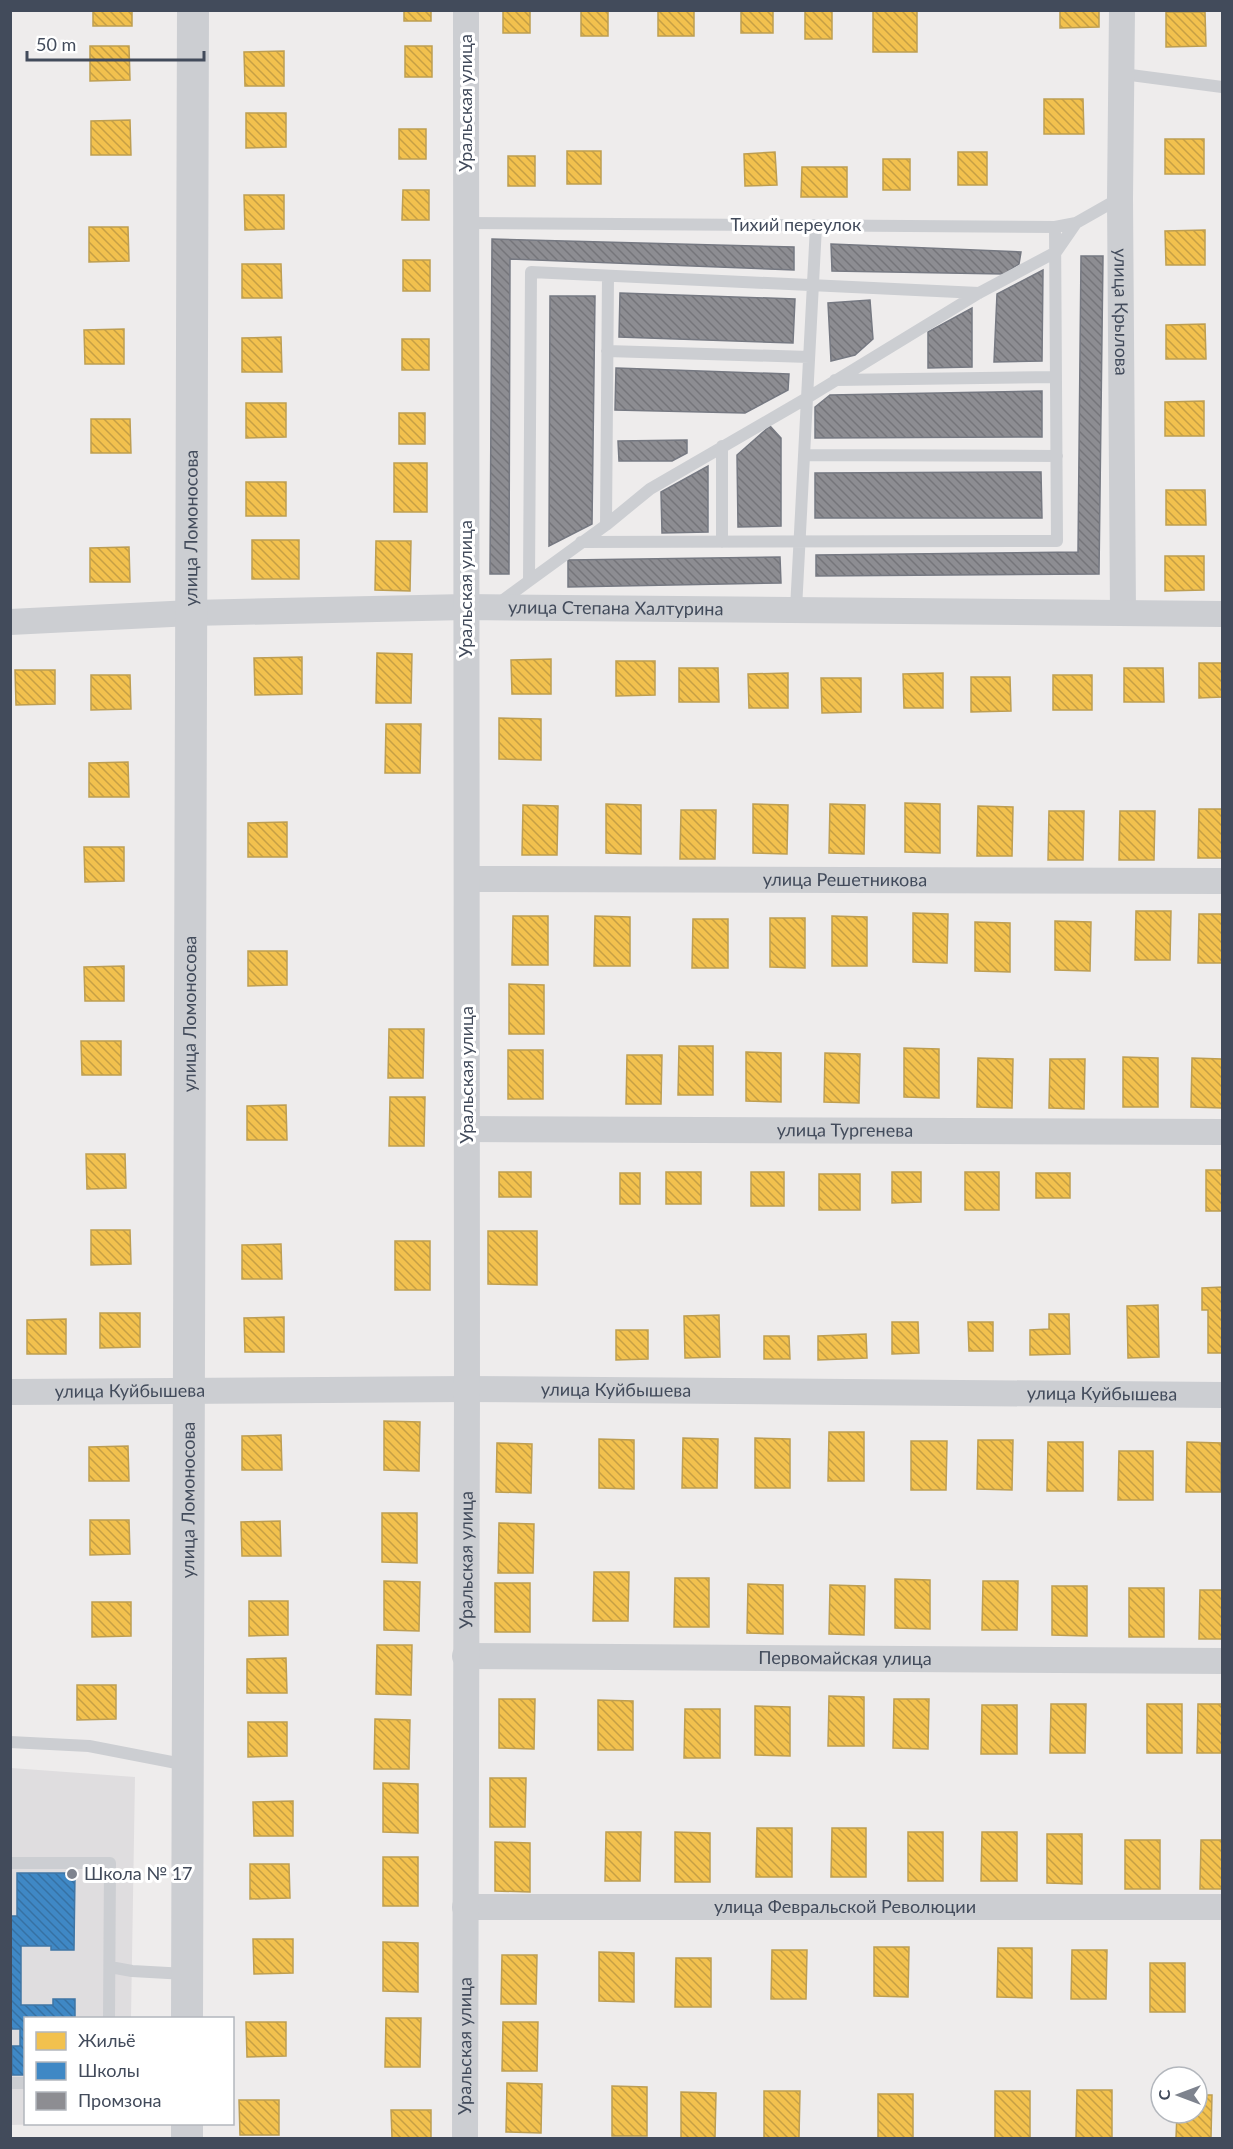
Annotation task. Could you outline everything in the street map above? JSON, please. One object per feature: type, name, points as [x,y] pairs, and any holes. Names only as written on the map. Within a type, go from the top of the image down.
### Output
[{"type":"street","name":"улица Ломоносова","points":[[187,2017],[193,10]]},
{"type":"street","name":"Уральская улица","points":[[465,10],[467,879],[465,2139]]},
{"type":"street","name":"улица Крылова","points":[[1122,10],[1120,198],[1123,613]]},
{"type":"street","name":"улица Степана Халтурина","points":[[10,622],[191,613],[466,607],[1222,614]]},
{"type":"street","name":"улица Решетникова","points":[[467,879],[1222,881]]},
{"type":"street","name":"улица Тургенева","points":[[467,1129],[1222,1132]]},
{"type":"street","name":"улица Куйбышева","points":[[10,1392],[467,1389],[1222,1395]]},
{"type":"street","name":"Первомайская улица","points":[[465,1656],[1222,1661]]},
{"type":"street","name":"улица Февральской Революции","points":[[465,1907],[1222,1907]]},
{"type":"lane","points":[[1123,74],[1222,87]]},
{"type":"lane","name":"Тихий переулок","points":[[466,224],[1055,227],[1076,223],[1120,198]]},
{"type":"lane","points":[[493,607],[606,525],[650,489],[807,398],[979,293],[1056,252],[1076,223]]},
{"type":"lane","points":[[796,609],[816,226]]},
{"type":"lane","points":[[581,542],[1057,541],[1055,227]]},
{"type":"lane","points":[[530,580],[531,272],[979,293]]},
{"type":"lane","points":[[606,525],[608,276]]},
{"type":"lane","points":[[607,351],[809,357]]},
{"type":"lane","points":[[835,380],[1056,377]]},
{"type":"lane","points":[[722,446],[722,542]]},
{"type":"lane","points":[[804,455],[1057,456]]},
{"type":"lane","points":[[10,1742],[89,1746],[188,1766]]},
{"type":"lane","points":[[10,1863],[110,1863],[109,2017]]},
{"type":"lane","points":[[110,1967],[132,1971],[188,1974]]},
{"type":"shaded area","name":"Школа № 17","points":[[11,1768],[135,1777],[131,2017],[24,2017],[24,2125],[11,2125]]},
{"type":"building: Жильё","points":[[93,10],[132,10],[132,26],[93,26]]},
{"type":"building: Жильё","points":[[404,10],[431,10],[431,21],[404,21]]},
{"type":"building: Жильё","points":[[503,10],[530,10],[530,33],[503,33]]},
{"type":"building: Жильё","points":[[581,10],[608,10],[608,36],[581,36]]},
{"type":"building: Жильё","points":[[658,10],[694,10],[694,36],[658,36]]},
{"type":"building: Жильё","points":[[741,10],[773,10],[773,33],[741,33]]},
{"type":"building: Жильё","points":[[805,10],[832,10],[832,39],[805,39]]},
{"type":"building: Жильё","points":[[873,10],[917,10],[917,52],[873,52]]},
{"type":"building: Жильё","points":[[1060,10],[1099,10],[1099,27],[1060,28]]},
{"type":"building: Жильё","points":[[1166,12],[1205,12],[1206,46],[1166,47]]},
{"type":"building: Жильё","points":[[90,46],[129,46],[130,80],[90,81]]},
{"type":"building: Жильё","points":[[405,46],[432,46],[432,77],[405,77]]},
{"type":"building: Жильё","points":[[284,51],[284,86],[245,86],[244,52]]},
{"type":"building: Жильё","points":[[1044,99],[1083,99],[1084,134],[1044,134]]},
{"type":"building: Жильё","points":[[246,113],[286,113],[286,147],[246,148]]},
{"type":"building: Жильё","points":[[130,120],[131,155],[91,155],[91,121]]},
{"type":"building: Жильё","points":[[399,129],[426,129],[426,159],[399,159]]},
{"type":"building: Жильё","points":[[1165,139],[1204,139],[1204,174],[1165,174]]},
{"type":"building: Жильё","points":[[567,151],[601,151],[601,184],[567,184]]},
{"type":"building: Жильё","points":[[775,152],[777,185],[745,186],[744,154]]},
{"type":"building: Жильё","points":[[958,152],[987,152],[987,185],[958,185]]},
{"type":"building: Жильё","points":[[508,156],[535,156],[535,186],[508,186]]},
{"type":"building: Жильё","points":[[883,159],[910,159],[910,190],[883,190]]},
{"type":"building: Жильё","points":[[802,167],[847,167],[847,197],[801,197]]},
{"type":"building: Жильё","points":[[403,190],[429,190],[429,220],[402,220]]},
{"type":"building: Жильё","points":[[244,195],[284,195],[284,229],[245,230]]},
{"type":"building: Жильё","points":[[89,227],[128,227],[129,261],[89,262]]},
{"type":"building: Жильё","points":[[1205,230],[1205,265],[1166,265],[1165,231]]},
{"type":"building: Жильё","points":[[403,260],[430,260],[430,291],[403,291]]},
{"type":"building: Жильё","points":[[242,264],[281,264],[282,298],[242,298]]},
{"type":"building: Жильё","points":[[1205,324],[1206,359],[1166,359],[1166,325]]},
{"type":"building: Жильё","points":[[124,329],[124,364],[85,364],[84,330]]},
{"type":"building: Жильё","points":[[281,337],[282,372],[242,372],[242,338]]},
{"type":"building: Жильё","points":[[402,339],[429,339],[429,370],[402,370]]},
{"type":"building: Жильё","points":[[1204,401],[1204,436],[1165,436],[1165,402]]},
{"type":"building: Жильё","points":[[246,403],[286,403],[286,437],[246,438]]},
{"type":"building: Жильё","points":[[399,413],[425,413],[425,444],[399,444]]},
{"type":"building: Жильё","points":[[91,419],[130,419],[131,453],[91,453]]},
{"type":"building: Жильё","points":[[394,463],[427,463],[427,512],[394,512]]},
{"type":"building: Жильё","points":[[246,482],[286,482],[286,516],[246,516]]},
{"type":"building: Жильё","points":[[1166,490],[1205,490],[1206,525],[1166,525]]},
{"type":"building: Жильё","points":[[252,540],[299,540],[299,579],[252,579]]},
{"type":"building: Жильё","points":[[376,541],[411,541],[410,591],[375,590]]},
{"type":"building: Жильё","points":[[129,547],[130,582],[90,582],[90,548]]},
{"type":"building: Жильё","points":[[1165,556],[1204,556],[1204,590],[1165,591]]},
{"type":"building: Жильё","points":[[377,653],[412,654],[411,703],[376,703]]},
{"type":"building: Жильё","points":[[302,657],[302,694],[255,695],[254,658]]},
{"type":"building: Жильё","points":[[551,659],[551,694],[512,694],[511,660]]},
{"type":"building: Жильё","points":[[616,661],[655,661],[655,695],[616,696]]},
{"type":"building: Жильё","points":[[1199,663],[1222,663],[1222,697],[1199,698]]},
{"type":"building: Жильё","points":[[679,668],[718,668],[719,702],[679,702]]},
{"type":"building: Жильё","points":[[1124,668],[1163,668],[1164,702],[1124,702]]},
{"type":"building: Жильё","points":[[15,670],[55,670],[55,704],[16,705]]},
{"type":"building: Жильё","points":[[788,673],[788,708],[749,708],[748,674]]},
{"type":"building: Жильё","points":[[943,673],[943,708],[904,708],[903,674]]},
{"type":"building: Жильё","points":[[91,675],[130,675],[131,709],[91,710]]},
{"type":"building: Жильё","points":[[1053,675],[1092,675],[1092,710],[1053,710]]},
{"type":"building: Жильё","points":[[971,677],[1010,677],[1011,711],[971,712]]},
{"type":"building: Жильё","points":[[821,678],[861,678],[861,712],[822,713]]},
{"type":"building: Жильё","points":[[499,718],[541,719],[541,760],[499,759]]},
{"type":"building: Жильё","points":[[386,724],[421,724],[420,773],[385,773]]},
{"type":"building: Жильё","points":[[128,762],[129,797],[89,797],[89,763]]},
{"type":"building: Жильё","points":[[905,803],[940,804],[940,853],[905,852]]},
{"type":"building: Жильё","points":[[606,804],[641,805],[641,854],[606,853]]},
{"type":"building: Жильё","points":[[753,804],[788,805],[787,854],[753,853]]},
{"type":"building: Жильё","points":[[830,804],[865,805],[864,854],[829,853]]},
{"type":"building: Жильё","points":[[523,805],[558,806],[557,855],[522,855]]},
{"type":"building: Жильё","points":[[978,806],[1013,807],[1012,856],[977,856]]},
{"type":"building: Жильё","points":[[1199,809],[1222,809],[1222,858],[1198,858]]},
{"type":"building: Жильё","points":[[681,810],[716,810],[715,859],[680,859]]},
{"type":"building: Жильё","points":[[1049,811],[1084,811],[1083,860],[1048,860]]},
{"type":"building: Жильё","points":[[1120,811],[1155,811],[1154,860],[1119,860]]},
{"type":"building: Жильё","points":[[287,822],[287,857],[248,857],[248,823]]},
{"type":"building: Жильё","points":[[84,847],[124,847],[124,881],[85,882]]},
{"type":"building: Жильё","points":[[1136,911],[1171,911],[1170,960],[1135,960]]},
{"type":"building: Жильё","points":[[913,913],[948,914],[947,963],[913,962]]},
{"type":"building: Жильё","points":[[1199,914],[1222,914],[1222,963],[1198,963]]},
{"type":"building: Жильё","points":[[513,916],[548,916],[548,965],[512,965]]},
{"type":"building: Жильё","points":[[595,916],[630,917],[630,966],[594,966]]},
{"type":"building: Жильё","points":[[832,916],[867,917],[867,966],[832,966]]},
{"type":"building: Жильё","points":[[770,918],[805,918],[805,968],[770,967]]},
{"type":"building: Жильё","points":[[693,919],[728,919],[728,968],[692,968]]},
{"type":"building: Жильё","points":[[1055,921],[1091,922],[1090,971],[1055,970]]},
{"type":"building: Жильё","points":[[975,922],[1010,923],[1010,972],[975,971]]},
{"type":"building: Жильё","points":[[248,951],[287,951],[287,985],[248,986]]},
{"type":"building: Жильё","points":[[124,966],[124,1001],[85,1001],[84,967]]},
{"type":"building: Жильё","points":[[509,984],[544,985],[544,1034],[509,1034]]},
{"type":"building: Жильё","points":[[389,1029],[424,1029],[423,1078],[388,1078]]},
{"type":"building: Жильё","points":[[81,1041],[121,1041],[121,1075],[82,1075]]},
{"type":"building: Жильё","points":[[679,1046],[713,1046],[713,1095],[678,1095]]},
{"type":"building: Жильё","points":[[904,1048],[939,1049],[939,1098],[904,1097]]},
{"type":"building: Жильё","points":[[508,1050],[543,1050],[543,1099],[508,1099]]},
{"type":"building: Жильё","points":[[746,1052],[781,1053],[781,1102],[746,1101]]},
{"type":"building: Жильё","points":[[825,1053],[860,1054],[859,1103],[824,1102]]},
{"type":"building: Жильё","points":[[627,1055],[662,1055],[661,1104],[626,1104]]},
{"type":"building: Жильё","points":[[1123,1057],[1158,1058],[1158,1107],[1123,1107]]},
{"type":"building: Жильё","points":[[978,1058],[1013,1059],[1012,1108],[977,1107]]},
{"type":"building: Жильё","points":[[1192,1058],[1222,1059],[1222,1108],[1191,1107]]},
{"type":"building: Жильё","points":[[1050,1059],[1085,1059],[1084,1109],[1049,1108]]},
{"type":"building: Жильё","points":[[390,1097],[425,1097],[424,1146],[389,1146]]},
{"type":"building: Жильё","points":[[286,1105],[287,1140],[247,1140],[247,1106]]},
{"type":"building: Жильё","points":[[86,1154],[125,1154],[126,1188],[87,1189]]},
{"type":"building: Жильё","points":[[1206,1170],[1222,1170],[1222,1211],[1206,1211]]},
{"type":"building: Жильё","points":[[499,1172],[531,1172],[531,1197],[499,1197]]},
{"type":"building: Жильё","points":[[666,1172],[701,1172],[701,1204],[666,1204]]},
{"type":"building: Жильё","points":[[751,1172],[784,1172],[784,1206],[751,1206]]},
{"type":"building: Жильё","points":[[892,1172],[921,1172],[921,1202],[892,1203]]},
{"type":"building: Жильё","points":[[965,1172],[999,1172],[999,1210],[965,1210]]},
{"type":"building: Жильё","points":[[620,1173],[640,1173],[640,1204],[620,1204]]},
{"type":"building: Жильё","points":[[1036,1173],[1070,1173],[1070,1198],[1036,1198]]},
{"type":"building: Жильё","points":[[819,1174],[860,1174],[860,1210],[819,1210]]},
{"type":"building: Жильё","points":[[91,1230],[130,1230],[131,1264],[91,1265]]},
{"type":"building: Жильё","points":[[488,1231],[537,1231],[537,1285],[488,1284]]},
{"type":"building: Жильё","points":[[395,1241],[430,1241],[430,1290],[395,1290]]},
{"type":"building: Жильё","points":[[281,1244],[282,1279],[242,1279],[242,1245]]},
{"type":"building: Жильё","points":[[1222,1287],[1222,1353],[1208,1353],[1208,1310],[1202,1310],[1202,1288]]},
{"type":"building: Жильё","points":[[1158,1305],[1159,1357],[1128,1358],[1127,1306]]},
{"type":"building: Жильё","points":[[100,1313],[140,1313],[140,1347],[100,1348]]},
{"type":"building: Жильё","points":[[1049,1314],[1069,1314],[1070,1354],[1030,1355],[1030,1330],[1049,1329]]},
{"type":"building: Жильё","points":[[719,1315],[720,1357],[685,1358],[684,1316]]},
{"type":"building: Жильё","points":[[284,1317],[284,1352],[245,1352],[244,1318]]},
{"type":"building: Жильё","points":[[66,1319],[66,1354],[27,1354],[27,1320]]},
{"type":"building: Жильё","points":[[892,1322],[918,1322],[919,1353],[892,1354]]},
{"type":"building: Жильё","points":[[968,1322],[993,1322],[993,1351],[969,1351]]},
{"type":"building: Жильё","points":[[616,1330],[648,1330],[648,1359],[616,1360]]},
{"type":"building: Жильё","points":[[866,1334],[867,1358],[818,1360],[818,1336]]},
{"type":"building: Жильё","points":[[764,1336],[789,1336],[790,1359],[764,1359]]},
{"type":"building: Жильё","points":[[384,1421],[420,1422],[419,1471],[384,1470]]},
{"type":"building: Жильё","points":[[829,1432],[864,1432],[864,1481],[828,1481]]},
{"type":"building: Жильё","points":[[281,1435],[282,1470],[242,1470],[242,1436]]},
{"type":"building: Жильё","points":[[683,1438],[718,1439],[717,1488],[682,1488]]},
{"type":"building: Жильё","points":[[755,1438],[790,1439],[790,1488],[755,1488]]},
{"type":"building: Жильё","points":[[599,1439],[634,1440],[634,1489],[599,1488]]},
{"type":"building: Жильё","points":[[978,1440],[1013,1440],[1012,1490],[977,1489]]},
{"type":"building: Жильё","points":[[911,1441],[947,1441],[946,1490],[911,1490]]},
{"type":"building: Жильё","points":[[1048,1442],[1083,1442],[1083,1491],[1047,1491]]},
{"type":"building: Жильё","points":[[1187,1442],[1221,1443],[1221,1492],[1186,1492]]},
{"type":"building: Жильё","points":[[497,1443],[532,1444],[531,1493],[496,1492]]},
{"type":"building: Жильё","points":[[128,1446],[129,1481],[89,1481],[89,1447]]},
{"type":"building: Жильё","points":[[1119,1451],[1153,1451],[1153,1500],[1118,1500]]},
{"type":"building: Жильё","points":[[382,1513],[417,1513],[417,1563],[382,1562]]},
{"type":"building: Жильё","points":[[90,1520],[129,1520],[130,1554],[90,1555]]},
{"type":"building: Жильё","points":[[280,1521],[281,1556],[242,1556],[241,1522]]},
{"type":"building: Жильё","points":[[499,1523],[534,1524],[533,1573],[498,1573]]},
{"type":"building: Жильё","points":[[594,1572],[629,1572],[628,1621],[593,1621]]},
{"type":"building: Жильё","points":[[675,1578],[709,1578],[709,1627],[674,1627]]},
{"type":"building: Жильё","points":[[895,1579],[930,1580],[930,1629],[895,1628]]},
{"type":"building: Жильё","points":[[384,1581],[420,1582],[419,1631],[384,1630]]},
{"type":"building: Жильё","points":[[983,1581],[1018,1581],[1017,1630],[982,1630]]},
{"type":"building: Жильё","points":[[495,1583],[530,1583],[530,1632],[495,1632]]},
{"type":"building: Жильё","points":[[748,1584],[783,1585],[783,1634],[747,1633]]},
{"type":"building: Жильё","points":[[830,1585],[865,1586],[864,1635],[829,1634]]},
{"type":"building: Жильё","points":[[1052,1586],[1087,1586],[1087,1636],[1052,1635]]},
{"type":"building: Жильё","points":[[1129,1588],[1164,1588],[1164,1637],[1129,1637]]},
{"type":"building: Жильё","points":[[1200,1590],[1222,1590],[1222,1639],[1199,1639]]},
{"type":"building: Жильё","points":[[249,1601],[288,1601],[288,1635],[249,1636]]},
{"type":"building: Жильё","points":[[92,1602],[131,1602],[131,1636],[92,1637]]},
{"type":"building: Жильё","points":[[377,1645],[412,1645],[411,1695],[376,1694]]},
{"type":"building: Жильё","points":[[286,1658],[287,1693],[247,1693],[247,1659]]},
{"type":"building: Жильё","points":[[77,1685],[116,1685],[116,1719],[77,1720]]},
{"type":"building: Жильё","points":[[829,1696],[864,1697],[864,1746],[828,1746]]},
{"type":"building: Жильё","points":[[499,1699],[535,1699],[534,1749],[499,1748]]},
{"type":"building: Жильё","points":[[894,1699],[929,1699],[928,1749],[893,1748]]},
{"type":"building: Жильё","points":[[598,1700],[633,1701],[633,1750],[598,1750]]},
{"type":"building: Жильё","points":[[1051,1704],[1086,1704],[1085,1753],[1050,1753]]},
{"type":"building: Жильё","points":[[1147,1704],[1182,1704],[1182,1753],[1147,1753]]},
{"type":"building: Жильё","points":[[1198,1704],[1222,1704],[1222,1753],[1197,1753]]},
{"type":"building: Жильё","points":[[982,1705],[1017,1705],[1017,1754],[981,1754]]},
{"type":"building: Жильё","points":[[755,1706],[790,1707],[790,1756],[755,1755]]},
{"type":"building: Жильё","points":[[685,1709],[720,1709],[720,1758],[684,1758]]},
{"type":"building: Жильё","points":[[375,1719],[410,1720],[409,1769],[374,1769]]},
{"type":"building: Жильё","points":[[248,1722],[287,1722],[287,1756],[248,1757]]},
{"type":"building: Жильё","points":[[490,1778],[526,1778],[525,1827],[490,1827]]},
{"type":"building: Жильё","points":[[383,1783],[418,1784],[418,1833],[383,1832]]},
{"type":"building: Жильё","points":[[293,1801],[293,1836],[254,1836],[253,1802]]},
{"type":"building: Жильё","points":[[757,1828],[792,1828],[792,1877],[756,1877]]},
{"type":"building: Жильё","points":[[832,1828],[866,1828],[866,1877],[831,1877]]},
{"type":"building: Жильё","points":[[606,1832],[641,1832],[640,1881],[605,1881]]},
{"type":"building: Жильё","points":[[675,1832],[710,1833],[710,1882],[675,1882]]},
{"type":"building: Жильё","points":[[908,1832],[943,1832],[943,1881],[908,1881]]},
{"type":"building: Жильё","points":[[982,1832],[1017,1832],[1017,1881],[981,1881]]},
{"type":"building: Жильё","points":[[1047,1834],[1082,1834],[1082,1884],[1047,1883]]},
{"type":"building: Жильё","points":[[1125,1840],[1160,1840],[1160,1889],[1125,1889]]},
{"type":"building: Жильё","points":[[1201,1840],[1222,1840],[1222,1889],[1200,1889]]},
{"type":"building: Жильё","points":[[495,1842],[530,1843],[530,1892],[495,1891]]},
{"type":"building: Жильё","points":[[383,1857],[418,1857],[418,1906],[383,1906]]},
{"type":"building: Жильё","points":[[250,1864],[289,1864],[290,1898],[250,1899]]},
{"type":"building: Жильё","points":[[253,1939],[293,1939],[293,1973],[254,1974]]},
{"type":"building: Жильё","points":[[383,1942],[418,1943],[418,1992],[383,1991]]},
{"type":"building: Жильё","points":[[874,1947],[909,1947],[908,1997],[874,1996]]},
{"type":"building: Жильё","points":[[998,1948],[1032,1948],[1032,1998],[997,1997]]},
{"type":"building: Жильё","points":[[772,1950],[807,1950],[806,1999],[771,1999]]},
{"type":"building: Жильё","points":[[1072,1950],[1107,1950],[1106,1999],[1071,1999]]},
{"type":"building: Жильё","points":[[599,1952],[634,1953],[634,2002],[599,2001]]},
{"type":"building: Жильё","points":[[502,1955],[537,1955],[536,2004],[501,2004]]},
{"type":"building: Жильё","points":[[676,1958],[711,1958],[711,2007],[675,2007]]},
{"type":"building: Жильё","points":[[1150,1963],[1185,1963],[1185,2012],[1150,2012]]},
{"type":"building: Жильё","points":[[386,2018],[421,2018],[420,2067],[385,2067]]},
{"type":"building: Жильё","points":[[246,2022],[286,2022],[286,2056],[247,2057]]},
{"type":"building: Жильё","points":[[503,2022],[538,2022],[537,2071],[502,2071]]},
{"type":"building: Жильё","points":[[507,2083],[542,2084],[541,2133],[506,2132]]},
{"type":"building: Жильё","points":[[612,2086],[647,2087],[647,2136],[612,2136]]},
{"type":"building: Жильё","points":[[1077,2090],[1112,2090],[1112,2138],[1076,2138]]},
{"type":"building: Жильё","points":[[764,2091],[800,2091],[799,2138],[764,2138]]},
{"type":"building: Жильё","points":[[995,2091],[1030,2091],[1030,2138],[995,2138]]},
{"type":"building: Жильё","points":[[681,2092],[716,2093],[715,2138],[681,2138]]},
{"type":"building: Жильё","points":[[878,2094],[913,2094],[913,2138],[878,2138]]},
{"type":"building: Жильё","points":[[1209,2095],[1212,2095],[1211,2138],[1176,2138],[1177,2125],[1209,2125]]},
{"type":"building: Жильё","points":[[239,2100],[279,2100],[279,2135],[240,2135]]},
{"type":"building: Жильё","points":[[391,2110],[431,2110],[431,2138],[392,2138]]},
{"type":"building: Школы","points":[[17,1873],[75,1873],[74,1950],[51,1950],[51,1946],[21,1946],[21,2005],[53,2005],[53,1999],[75,1999],[75,2017],[24,2017],[24,2075],[12,2075],[12,2046],[20,2046],[20,2029],[10,2029],[10,1916],[17,1916]]},
{"type":"building: Промзона","points":[[492,239],[794,247],[794,270],[510,259],[509,574],[490,574]]},
{"type":"building: Промзона","points":[[831,244],[1021,252],[1019,264],[1004,274],[832,271]]},
{"type":"building: Промзона","points":[[1081,256],[1103,256],[1099,574],[816,576],[816,555],[1078,552]]},
{"type":"building: Промзона","points":[[1043,270],[1042,361],[994,362],[997,294]]},
{"type":"building: Промзона","points":[[620,293],[795,299],[793,343],[619,337]]},
{"type":"building: Промзона","points":[[550,296],[595,296],[592,524],[549,546]]},
{"type":"building: Промзона","points":[[870,300],[873,339],[855,355],[831,361],[828,303]]},
{"type":"building: Промзона","points":[[972,308],[972,367],[928,368],[928,332]]},
{"type":"building: Промзона","points":[[616,368],[789,374],[788,390],[745,413],[615,410]]},
{"type":"building: Промзона","points":[[1042,391],[1042,437],[815,438],[815,407],[830,395]]},
{"type":"building: Промзона","points":[[770,426],[781,438],[781,526],[738,527],[737,455]]},
{"type":"building: Промзона","points":[[687,440],[687,453],[672,461],[619,461],[618,441]]},
{"type":"building: Промзона","points":[[708,466],[708,532],[662,533],[661,492]]},
{"type":"building: Промзона","points":[[1041,472],[1042,518],[815,518],[815,473]]},
{"type":"building: Промзона","points":[[780,557],[781,583],[568,587],[568,560]]},
{"type":"place","name":"Школа № 17","points":[[72,1874]]}]
